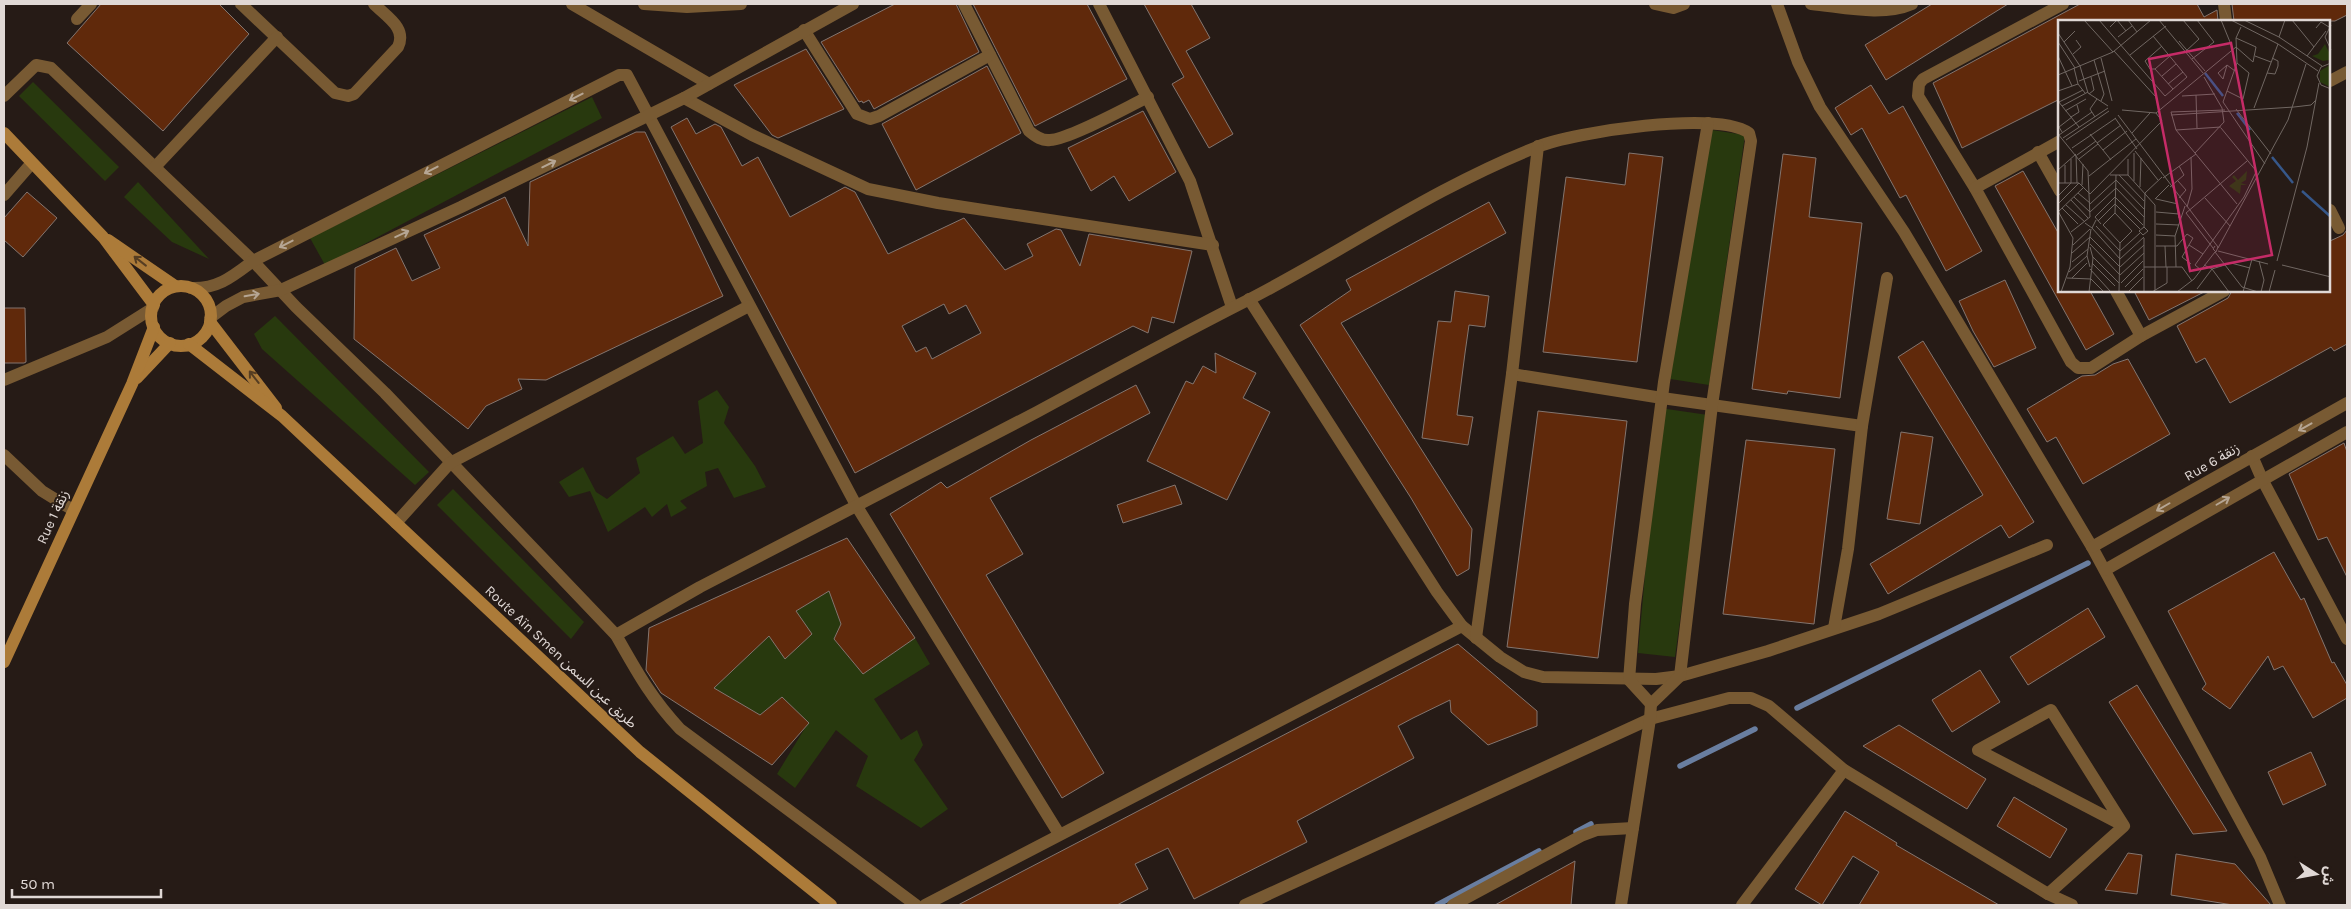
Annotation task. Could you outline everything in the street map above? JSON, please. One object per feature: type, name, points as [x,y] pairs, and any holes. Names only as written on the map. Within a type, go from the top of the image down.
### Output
[{"type":"street","points":[[76,18],[91,4]]},
{"type":"street","points":[[241,4],[335,93],[348,96],[354,94],[398,47],[401,40],[398,28],[374,4]]},
{"type":"street","points":[[572,4],[709,84]]},
{"type":"street","points":[[644,4],[687,7],[738,4]]},
{"type":"street","points":[[4,134],[103,237],[153,306],[154,327],[160,337],[170,343],[189,344],[203,336],[210,320],[226,306],[243,297],[281,290],[461,207],[684,98],[853,4]]},
{"type":"street","points":[[964,4],[1029,131],[1044,140],[1060,139],[1148,97]]},
{"type":"street","points":[[1099,4],[1190,181],[1213,245],[1232,307]]},
{"type":"street","points":[[1655,4],[1673,8],[1684,4]]},
{"type":"street","points":[[1777,4],[1798,62],[1820,108],[1904,232],[2092,547],[2260,857],[2280,905]]},
{"type":"street","points":[[1810,4],[1878,10],[1894,9],[1912,4]]},
{"type":"street","points":[[2063,4],[1923,79],[1919,84],[1918,96],[1976,188],[2071,362],[2078,368],[2091,368],[2141,336],[2222,292]]},
{"type":"street","points":[[2224,4],[2226,20]]},
{"type":"street","points":[[804,30],[857,114],[870,118],[879,116],[990,55]]},
{"type":"street","points":[[155,167],[277,37]]},
{"type":"street","points":[[4,96],[36,65],[51,68],[253,261],[385,393],[616,635],[657,705],[680,729],[916,905]]},
{"type":"street","points":[[2331,80],[2347,72]]},
{"type":"street","points":[[103,237],[175,286],[210,288],[225,282],[253,261],[620,75],[630,78],[856,505],[1059,834]]},
{"type":"street","points":[[684,98],[752,135],[868,189],[938,203],[1213,245]]},
{"type":"street","points":[[1651,704],[1628,680],[1635,604],[1662,398],[1708,124]]},
{"type":"street","points":[[616,635],[700,587],[1249,299],[1400,213],[1538,146],[1580,134],[1625,128],[1708,124],[1745,130],[1749,132],[1751,141],[1712,405],[1680,676],[1651,704],[1621,905]]},
{"type":"street","points":[[1976,188],[2058,142]]},
{"type":"street","points":[[1476,638],[1512,374],[1538,146]]},
{"type":"street","points":[[2038,152],[2058,187]]},
{"type":"street","points":[[4,195],[31,164]]},
{"type":"street","points":[[2331,212],[2339,228]]},
{"type":"street","points":[[1834,628],[1848,549],[1862,426],[1887,278]]},
{"type":"street","points":[[4,380],[107,337],[153,306],[160,294],[175,286]]},
{"type":"street","points":[[191,288],[201,294],[206,300],[210,320]]},
{"type":"street","points":[[2117,292],[2141,336]]},
{"type":"street","points":[[1249,299],[1437,592],[1462,626],[1500,657],[1524,672],[1542,677],[1628,680],[1680,676],[1768,651],[1879,614],[2047,545]]},
{"type":"street","points":[[396,523],[450,462],[749,306]]},
{"type":"street","name":"Route Aïn Smen طريق عين السمن","points":[[210,320],[282,416]]},
{"type":"street","name":"Rue 1 زنقة","points":[[4,662],[72,510],[132,384],[154,327]]},
{"type":"street","name":"Rue 1 زنقة","points":[[132,384],[170,343]]},
{"type":"street","name":"Route Aïn Smen طريق عين السمن","points":[[189,344],[282,416],[640,752],[831,905]]},
{"type":"street","points":[[1512,374],[1662,398],[1862,426]]},
{"type":"street","name":"Rue 6 زنقة","points":[[2092,547],[2347,403]]},
{"type":"street","points":[[2105,570],[2262,478],[2347,432]]},
{"type":"street","points":[[4,455],[42,491],[72,510]]},
{"type":"street","points":[[2252,456],[2347,639]]},
{"type":"street","points":[[925,905],[1462,626]]},
{"type":"street","points":[[1245,905],[1650,719],[1729,698],[1751,698],[1776,711],[1844,770],[2048,894],[2072,905]]},
{"type":"street","points":[[2051,710],[2124,826],[2115,822],[1978,750],[2051,710]]},
{"type":"street","points":[[1742,905],[1844,770]]},
{"type":"street","points":[[2048,894],[2124,826]]},
{"type":"street","points":[[1453,905],[1581,836],[1598,830],[1632,828]]},
{"type":"green space","points":[[33,82],[119,167],[105,181],[19,96]]},
{"type":"green space","points":[[592,97],[602,118],[325,265],[310,238]]},
{"type":"green space","points":[[1712,130],[1745,135],[1709,385],[1664,378]]},
{"type":"green space","points":[[138,182],[209,259],[172,242],[124,197]]},
{"type":"green space","points":[[275,316],[429,472],[415,485],[262,349],[254,334]]},
{"type":"green space","points":[[717,390],[729,407],[724,423],[755,466],[766,487],[734,498],[718,468],[705,472],[707,486],[680,501],[687,508],[671,517],[667,504],[652,517],[645,507],[608,532],[590,491],[569,497],[559,482],[583,467],[596,492],[607,499],[640,473],[636,458],[673,436],[685,454],[703,443],[698,401]]},
{"type":"green space","points":[[1660,408],[1708,415],[1675,657],[1638,653]]},
{"type":"green space","points":[[453,489],[584,622],[571,639],[437,505]]},
{"type":"green space","points":[[829,591],[841,624],[834,639],[863,674],[915,638],[930,664],[874,699],[901,740],[917,730],[923,745],[914,760],[948,809],[921,828],[856,786],[868,756],[836,730],[795,788],[777,774],[808,723],[782,697],[760,715],[714,688],[769,636],[785,658],[796,611]]},
{"type":"building","points":[[101,4],[219,4],[249,34],[163,131],[67,43]]},
{"type":"building","points":[[895,4],[956,4],[979,52],[874,109],[869,100],[863,103],[862,101],[859,102],[821,42]]},
{"type":"building","points":[[973,4],[1087,4],[1127,79],[1035,126]]},
{"type":"building","points":[[1144,4],[1191,4],[1210,38],[1186,51],[1233,134],[1209,148],[1172,84],[1184,77]]},
{"type":"building","points":[[1932,4],[2008,4],[1886,80],[1865,45]]},
{"type":"building","points":[[2080,4],[2197,4],[2204,17],[2217,10],[2218,20],[2058,20],[2058,100],[1962,148],[1933,83]]},
{"type":"building","points":[[2232,4],[2347,4],[2347,15],[2335,21],[2234,20]]},
{"type":"building","points":[[806,49],[844,109],[778,138],[772,135],[734,85]]},
{"type":"building","points":[[987,66],[1021,133],[916,190],[882,124]]},
{"type":"building","points":[[1871,85],[1889,114],[1903,106],[1982,251],[1946,271],[1906,195],[1900,198],[1862,128],[1851,135],[1835,108]]},
{"type":"building","points":[[1143,111],[1176,172],[1129,201],[1114,176],[1091,191],[1068,148]]},
{"type":"building","points":[[687,118],[696,134],[715,124],[721,127],[742,166],[758,157],[790,217],[845,187],[855,192],[888,254],[964,218],[1005,270],[1033,256],[1027,244],[1056,229],[1061,230],[1080,266],[1089,234],[1192,251],[1174,323],[1152,317],[1148,333],[1133,326],[855,473],[671,127]],"holes":[[[944,304],[949,314],[966,305],[981,333],[932,359],[926,347],[916,352],[902,326]]]},
{"type":"building","points":[[636,132],[645,132],[723,296],[546,380],[518,379],[522,389],[486,406],[468,429],[354,339],[355,268],[396,248],[412,281],[440,268],[424,235],[505,197],[528,246],[530,182]]},
{"type":"building","points":[[1629,153],[1663,157],[1637,362],[1543,352],[1566,177],[1625,185]]},
{"type":"building","points":[[1783,154],[1816,158],[1809,217],[1862,223],[1840,398],[1788,391],[1787,394],[1752,389]]},
{"type":"building","points":[[2023,171],[2058,232],[2058,292],[2091,292],[2114,334],[2086,350],[1995,186]]},
{"type":"building","points":[[27,192],[57,218],[23,257],[4,240],[4,218]]},
{"type":"building","points":[[1489,202],[1506,233],[1341,323],[1472,529],[1469,569],[1457,576],[1411,498],[1300,325],[1351,290],[1346,280]]},
{"type":"building","points":[[2347,230],[2347,344],[2334,351],[2331,347],[2230,403],[2205,358],[2196,363],[2177,326],[2228,298],[2231,292],[2331,292],[2331,241],[2343,235]]},
{"type":"building","points":[[2005,280],[2036,348],[1994,367],[1973,331],[1959,301]]},
{"type":"building","points":[[1455,291],[1489,296],[1485,327],[1469,325],[1465,353],[1457,415],[1473,417],[1468,445],[1422,438],[1438,321],[1451,322]]},
{"type":"building","points":[[2135,292],[2204,292],[2149,320]]},
{"type":"building","points":[[4,308],[25,308],[26,362],[24,363],[4,363]]},
{"type":"building","points":[[1923,341],[2034,522],[2009,538],[2001,525],[1888,594],[1870,564],[1983,495],[1898,357]]},
{"type":"building","points":[[1215,353],[1256,373],[1243,398],[1270,412],[1227,500],[1147,461],[1186,381],[1193,384],[1203,366],[1216,373]]},
{"type":"building","points":[[2128,359],[2170,434],[2083,484],[2056,437],[2047,442],[2027,409],[2082,376],[2095,375],[2113,364]]},
{"type":"building","points":[[1136,385],[1150,413],[990,498],[1023,554],[986,575],[1104,773],[1062,798],[890,514],[941,482],[947,488],[1031,440]]},
{"type":"building","points":[[1538,411],[1627,421],[1598,658],[1507,647]]},
{"type":"building","points":[[1901,432],[1933,437],[1920,524],[1887,519]]},
{"type":"building","points":[[1746,440],[1835,449],[1814,624],[1723,614]]},
{"type":"building","points":[[2344,443],[2347,452],[2347,577],[2327,537],[2318,540],[2289,474]]},
{"type":"building","points":[[1175,485],[1182,504],[1123,523],[1117,505]]},
{"type":"building","points":[[847,538],[915,638],[863,674],[834,639],[841,624],[829,591],[796,611],[812,634],[785,659],[769,636],[714,688],[760,715],[782,697],[809,723],[772,765],[661,693],[646,670],[649,628]]},
{"type":"building","points":[[2274,552],[2301,600],[2304,598],[2332,663],[2334,662],[2347,685],[2347,698],[2313,718],[2283,666],[2274,670],[2268,656],[2230,709],[2202,689],[2206,684],[2168,611]]},
{"type":"building","points":[[2088,608],[2105,637],[2028,685],[2010,657]]},
{"type":"building","points":[[1458,644],[1537,711],[1537,726],[1488,745],[1451,712],[1450,700],[1413,718],[1398,726],[1414,758],[1297,821],[1307,842],[1194,899],[1168,848],[1135,864],[1148,889],[1117,905],[958,905]]},
{"type":"building","points":[[1980,670],[2000,702],[1952,732],[1932,700]]},
{"type":"building","points":[[2137,685],[2227,831],[2193,834],[2109,702]]},
{"type":"building","points":[[1899,725],[1986,779],[1967,809],[1863,746]]},
{"type":"building","points":[[2311,752],[2326,785],[2283,805],[2268,772]]},
{"type":"building","points":[[2014,797],[2067,829],[2050,858],[1997,826]]},
{"type":"building","points":[[1845,811],[1897,843],[1896,845],[1999,905],[1859,905],[1879,872],[1853,856],[1822,905],[1795,889]]},
{"type":"building","points":[[2128,853],[2142,855],[2137,894],[2105,890]]},
{"type":"building","points":[[2176,854],[2235,864],[2271,905],[2233,905],[2171,895]]},
{"type":"building","points":[[1575,861],[1571,905],[1495,905]]},
{"type":"waterway","points":[[1797,708],[2088,563]]},
{"type":"waterway","points":[[1680,766],[1755,729]]},
{"type":"waterway","points":[[1576,832],[1591,824]]},
{"type":"waterway","points":[[1437,905],[1539,851]]}]
